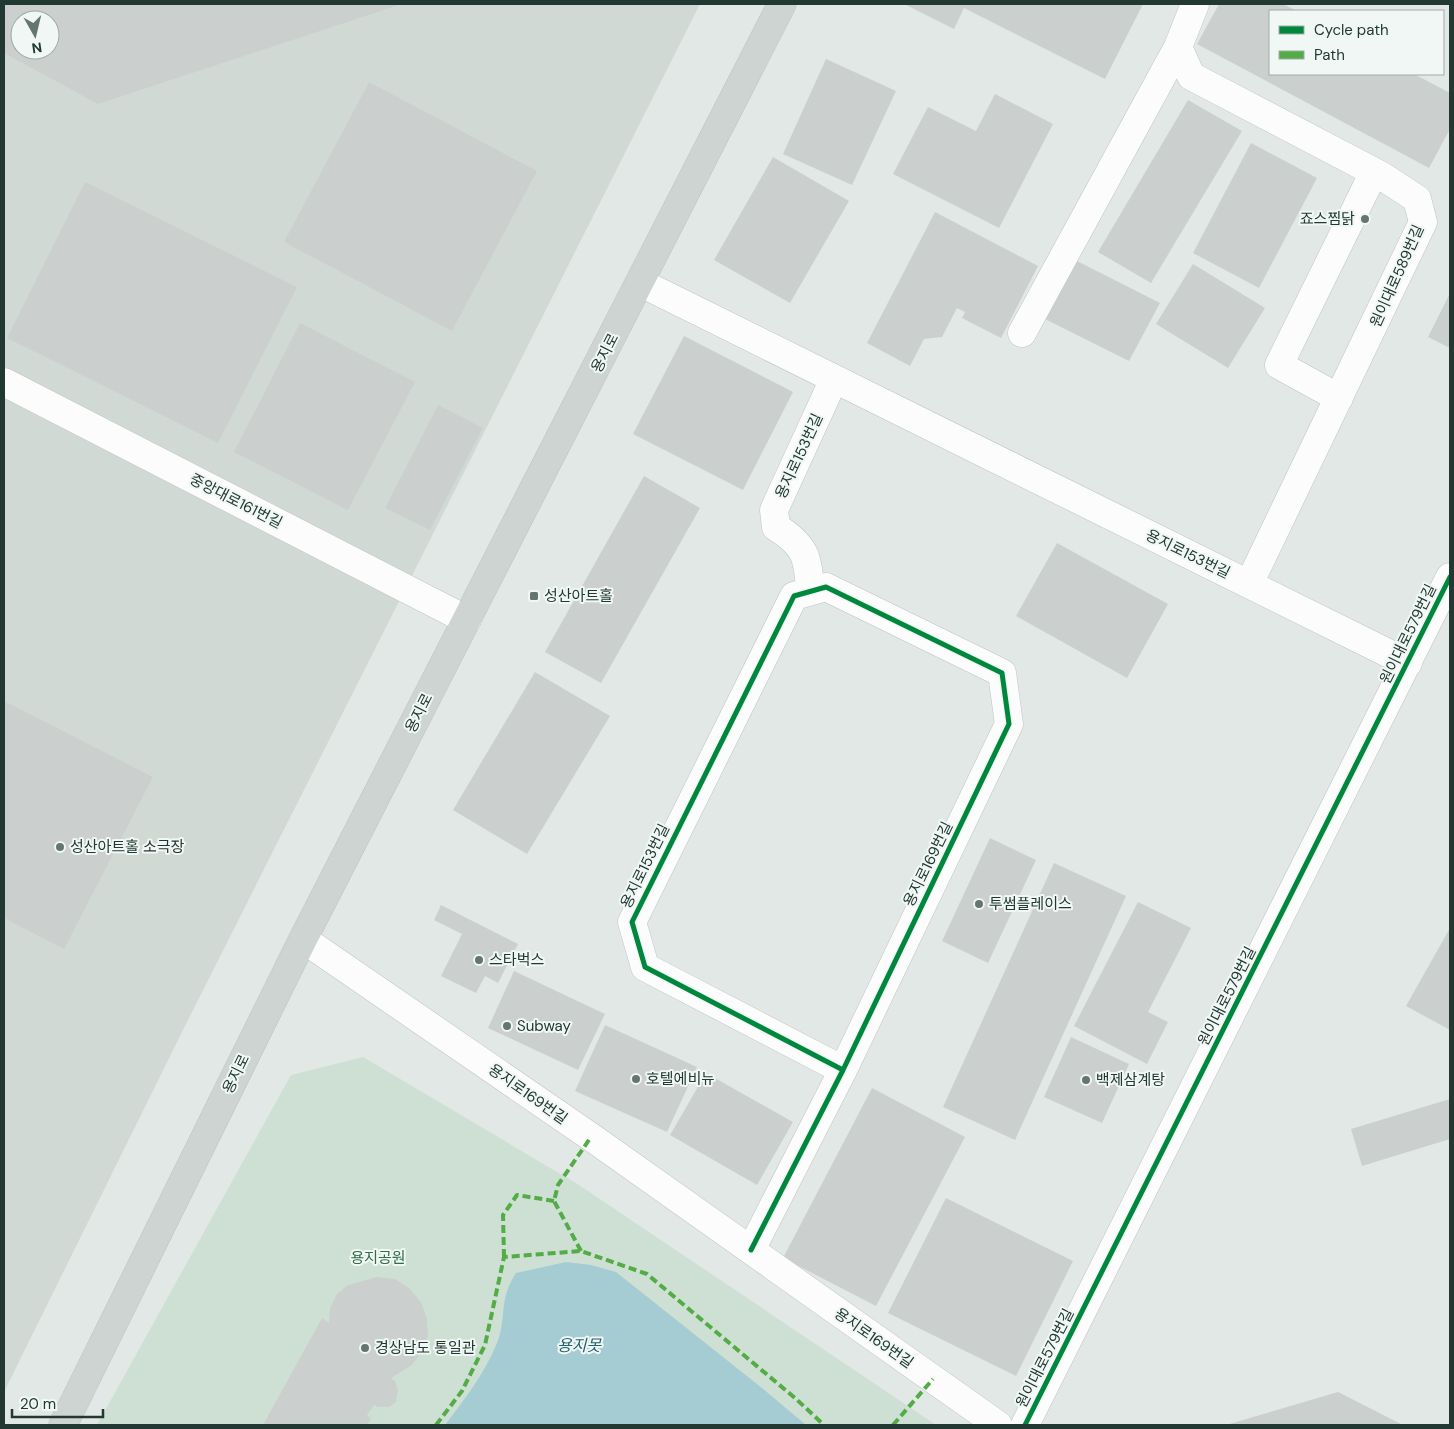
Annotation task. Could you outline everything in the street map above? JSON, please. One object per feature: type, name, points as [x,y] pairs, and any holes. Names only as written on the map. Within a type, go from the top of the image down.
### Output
[{"type":"main road","name":"용지로","points":[[63,1425],[304,939],[782,4]]},
{"type":"street","points":[[1022,333],[1178,47],[1195,4]]},
{"type":"street","name":"원이대로589번길","points":[[1178,47],[1191,76],[1374,172],[1417,199],[1424,222],[1249,584]]},
{"type":"street","points":[[1339,398],[1279,365],[1374,172]]},
{"type":"street","name":"용지로153번길","points":[[641,283],[1408,663]]},
{"type":"street","name":"용지로153번길","points":[[834,379],[774,510],[776,527],[794,538],[808,560],[810,591],[794,596],[632,922],[645,967],[843,1070]]},
{"type":"street","name":"중앙대로161번길","points":[[4,382],[467,620]]},
{"type":"street","name":"원이대로579번길","points":[[1025,1425],[1450,578]]},
{"type":"street","name":"용지로169번길","points":[[752,1250],[843,1070],[1010,724],[1002,673],[826,586],[810,591]]},
{"type":"street","name":"용지로169번길","points":[[304,939],[752,1250],[998,1425]]},
{"type":"shaded area","points":[[4,4],[700,4],[183,1030],[4,1392]]},
{"type":"green space","name":"용지공원","points":[[363,1057],[579,1185],[936,1425],[97,1425],[291,1075]]},
{"type":"water","name":"용지못","points":[[566,1262],[591,1265],[616,1272],[806,1425],[445,1425],[474,1386],[492,1354],[500,1334],[507,1292],[516,1273]]},
{"type":"building","points":[[4,4],[402,4],[98,104],[17,60],[60,60],[60,10],[10,10],[10,56],[4,53]]},
{"type":"building","points":[[904,4],[1143,4],[1105,79],[964,8],[954,29]]},
{"type":"building","points":[[1219,4],[1283,4],[1295,10],[1269,10],[1269,75],[1416,75],[1450,93],[1450,129],[1429,168],[1197,44]]},
{"type":"building","points":[[826,59],[896,91],[852,185],[783,154]]},
{"type":"building","points":[[369,82],[537,171],[452,331],[284,242]]},
{"type":"building","points":[[995,94],[1053,124],[999,228],[893,174],[928,107],[976,131]]},
{"type":"building","points":[[1188,100],[1242,131],[1151,283],[1098,252]]},
{"type":"building","points":[[1251,143],[1317,178],[1259,288],[1193,253]]},
{"type":"building","points":[[773,157],[849,201],[790,303],[714,260]]},
{"type":"building","points":[[85,182],[297,287],[218,443],[7,338]]},
{"type":"building","points":[[935,212],[1038,266],[1001,338],[962,318],[965,312],[957,308],[942,337],[924,339],[910,366],[867,343]]},
{"type":"building","points":[[1071,258],[1160,303],[1129,361],[1041,317]]},
{"type":"building","points":[[1193,264],[1265,308],[1228,368],[1156,324]]},
{"type":"building","points":[[1450,293],[1450,348],[1428,337]]},
{"type":"building","points":[[300,323],[415,382],[348,510],[234,452]]},
{"type":"building","points":[[684,336],[793,392],[743,490],[633,434]]},
{"type":"building","points":[[438,405],[483,428],[430,530],[385,508]]},
{"type":"building","points":[[644,476],[700,508],[601,683],[545,652]]},
{"type":"building","points":[[1057,543],[1168,604],[1127,678],[1016,616]]},
{"type":"building","points":[[535,672],[610,716],[527,854],[453,810]]},
{"type":"building","name":"성산아트홀 소극장","points":[[4,701],[153,777],[64,949],[4,918]]},
{"type":"building","points":[[990,838],[1036,860],[988,963],[942,941]]},
{"type":"building","points":[[1054,863],[1126,896],[1015,1140],[943,1107]]},
{"type":"building","points":[[1138,902],[1191,928],[1148,1012],[1168,1022],[1147,1064],[1074,1026]]},
{"type":"building","name":"스타벅스","points":[[441,905],[518,944],[498,983],[485,976],[476,993],[441,976],[462,934],[434,920]]},
{"type":"building","points":[[1450,928],[1450,1030],[1406,1006]]},
{"type":"building","points":[[514,971],[605,1014],[578,1070],[488,1028]]},
{"type":"building","name":"호텔에비뉴","points":[[605,1025],[697,1067],[667,1132],[575,1091]]},
{"type":"building","name":"백제삼계탕","points":[[1071,1037],[1129,1064],[1102,1123],[1044,1097]]},
{"type":"building","points":[[706,1073],[793,1122],[757,1185],[670,1135]]},
{"type":"building","points":[[872,1088],[965,1137],[876,1306],[783,1258]]},
{"type":"building","points":[[1450,1099],[1450,1139],[1362,1166],[1351,1129]]},
{"type":"building","points":[[946,1198],[1073,1261],[1016,1376],[888,1313]]},
{"type":"building","name":"경상남도 통일관","points":[[377,1277],[395,1279],[409,1288],[421,1302],[427,1319],[428,1336],[422,1352],[412,1365],[391,1378],[395,1381],[398,1390],[396,1402],[389,1407],[374,1405],[367,1415],[371,1419],[367,1425],[263,1425],[322,1318],[329,1323],[330,1308],[337,1294],[348,1285]]},
{"type":"building","points":[[1338,1392],[1403,1425],[1226,1425]]},
{"type":"marked path","points":[[581,1251],[554,1201],[558,1185],[591,1137]]},
{"type":"marked path","points":[[504,1257],[503,1215],[517,1195],[554,1201]]},
{"type":"marked path","points":[[436,1425],[462,1391],[485,1345],[504,1257],[581,1251],[647,1274],[795,1398],[824,1425]]},
{"type":"marked path","points":[[893,1425],[933,1379]]},
{"type":"cycle path","points":[[1025,1425],[1450,577]]},
{"type":"cycle path","points":[[751,1250],[843,1070],[1009,724],[1002,673],[826,587],[794,596],[632,922],[645,967],[843,1070]]},
{"type":"place","name":"죠스찜닭","points":[[1365,219]]},
{"type":"place","name":"성산아트홀","points":[[534,596]]},
{"type":"place","name":"성산아트홀 소극장","points":[[60,847]]},
{"type":"place","name":"투썸플레이스","points":[[979,904]]},
{"type":"place","name":"스타벅스","points":[[479,960]]},
{"type":"place","name":"Subway","points":[[507,1026]]},
{"type":"place","name":"호텔에비뉴","points":[[636,1079]]},
{"type":"place","name":"백제삼계탕","points":[[1086,1080]]},
{"type":"place","name":"경상남도 통일관","points":[[365,1348]]}]
